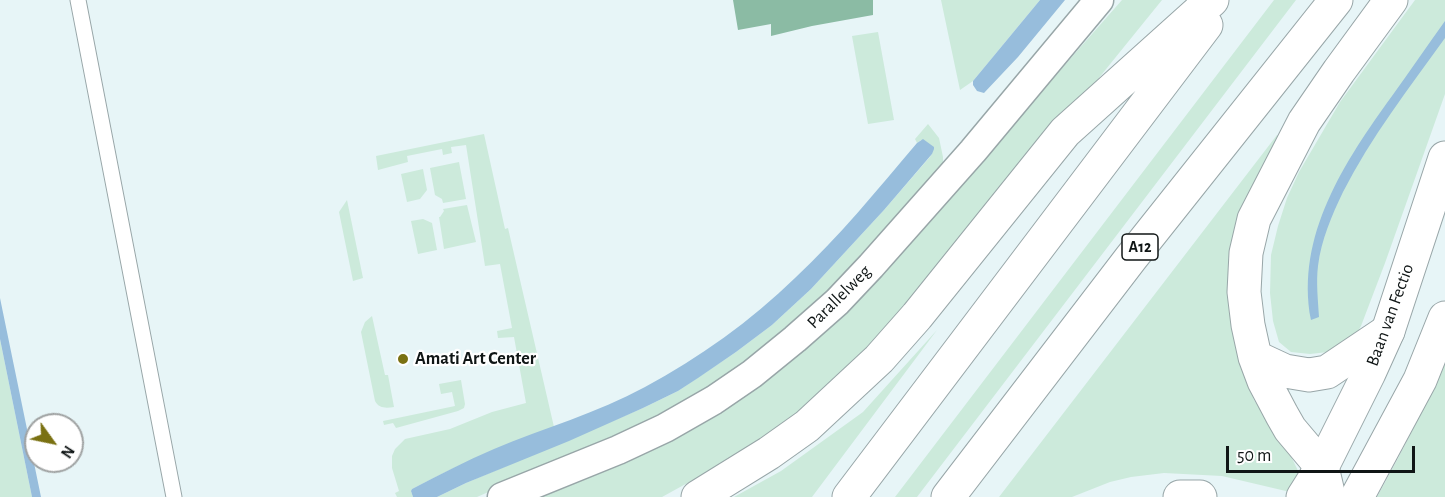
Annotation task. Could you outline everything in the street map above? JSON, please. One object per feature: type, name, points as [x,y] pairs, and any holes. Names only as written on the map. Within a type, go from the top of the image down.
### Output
[{"type":"main road","points":[[698,497],[769,453],[807,426],[879,359],[1065,132],[1212,0]]},
{"type":"main road","points":[[849,497],[1225,0]]},
{"type":"main road","name":"A12","points":[[948,497],[1131,258],[1336,0]]},
{"type":"main road","points":[[1325,482],[1290,429],[1264,381],[1248,325],[1244,292],[1246,253],[1254,219],[1304,122],[1391,0]]},
{"type":"main road","name":"Baan van Fectio","points":[[1303,497],[1325,482],[1388,331],[1445,158]]},
{"type":"main road","points":[[1357,497],[1420,380],[1445,318]]},
{"type":"main road","points":[[1256,357],[1286,371],[1309,375],[1327,372],[1388,331]]},
{"type":"main road","points":[[1180,497],[1200,497]]},
{"type":"street","name":"Parallelweg","points":[[502,497],[618,450],[665,428],[714,400],[752,374],[795,339],[837,302],[871,266],[973,151],[1099,0]]},
{"type":"lane","points":[[78,0],[174,497]]},
{"type":"green space","points":[[733,0],[873,0],[873,15],[771,36],[771,24],[738,30]]},
{"type":"green space","points":[[941,0],[1040,0],[973,81],[960,90]]},
{"type":"green space","points":[[1122,0],[1162,0],[1030,163],[839,386],[762,442],[662,497],[530,497],[639,453],[900,252]]},
{"type":"green space","points":[[1274,0],[1296,0],[917,497],[895,497]]},
{"type":"green space","points":[[1415,0],[1445,0],[1445,94],[1385,263],[1357,333],[1328,352],[1310,354],[1291,352],[1279,342],[1273,321],[1270,293],[1271,255],[1287,198],[1299,172],[1340,102]]},
{"type":"green space","points":[[878,32],[894,120],[868,124],[852,36]]},
{"type":"green space","points":[[928,124],[939,138],[943,170],[818,307],[691,403],[477,497],[437,497],[678,391],[772,325],[811,289],[929,158],[932,154],[921,140],[917,143],[915,139]]},
{"type":"green space","points":[[484,134],[554,427],[464,463],[429,480],[412,489],[413,497],[397,497],[395,493],[399,491],[392,468],[392,456],[395,449],[405,439],[450,429],[492,412],[526,403],[514,337],[498,338],[497,331],[512,328],[500,264],[485,266],[466,145],[451,147],[452,153],[443,155],[442,149],[407,156],[408,162],[378,170],[376,156]]},
{"type":"green space","points":[[1277,135],[1280,137],[1247,199],[1241,361],[1254,400],[1290,454],[1300,475],[1290,492],[1222,476],[1164,473],[1110,482],[1072,497],[999,497]]},
{"type":"green space","points":[[459,162],[466,199],[443,203],[442,199],[435,195],[430,168]]},
{"type":"green space","points":[[423,169],[427,190],[420,199],[407,202],[401,174]]},
{"type":"green space","points":[[347,200],[363,278],[353,281],[339,212]]},
{"type":"green space","points":[[467,205],[476,242],[444,249],[439,217],[443,209]]},
{"type":"green space","points":[[423,219],[432,223],[437,250],[418,254],[411,221]]},
{"type":"green space","points":[[372,316],[394,407],[381,407],[375,401],[361,332],[365,322]]},
{"type":"green space","points":[[937,330],[812,497],[734,497],[781,471],[863,412]]},
{"type":"green space","points":[[0,339],[24,458],[24,473],[27,473],[32,497],[0,497]]},
{"type":"green space","points":[[1445,357],[1445,497],[1377,497],[1430,393]]},
{"type":"green space","points":[[461,380],[464,408],[396,428],[393,423],[384,425],[383,421],[455,406],[452,392],[441,394],[439,384]]},
{"type":"water","points":[[1040,0],[1065,0],[1018,57],[984,93],[977,91],[973,81]]},
{"type":"water","points":[[1445,21],[1445,38],[1378,132],[1343,192],[1324,237],[1319,256],[1317,285],[1319,317],[1311,320],[1308,289],[1310,259],[1317,229],[1328,201],[1357,147]]},
{"type":"water","points":[[923,139],[934,147],[932,154],[884,210],[811,289],[772,325],[736,352],[678,391],[643,408],[437,497],[413,497],[412,489],[473,458],[608,405],[645,387],[724,338],[778,294],[827,246]]},
{"type":"water","points":[[0,298],[24,414],[24,458],[0,339]]},
{"type":"water","points":[[27,473],[36,473],[41,497],[32,497]]},
{"type":"place","name":"Amati Art Center","points":[[403,359]]}]
